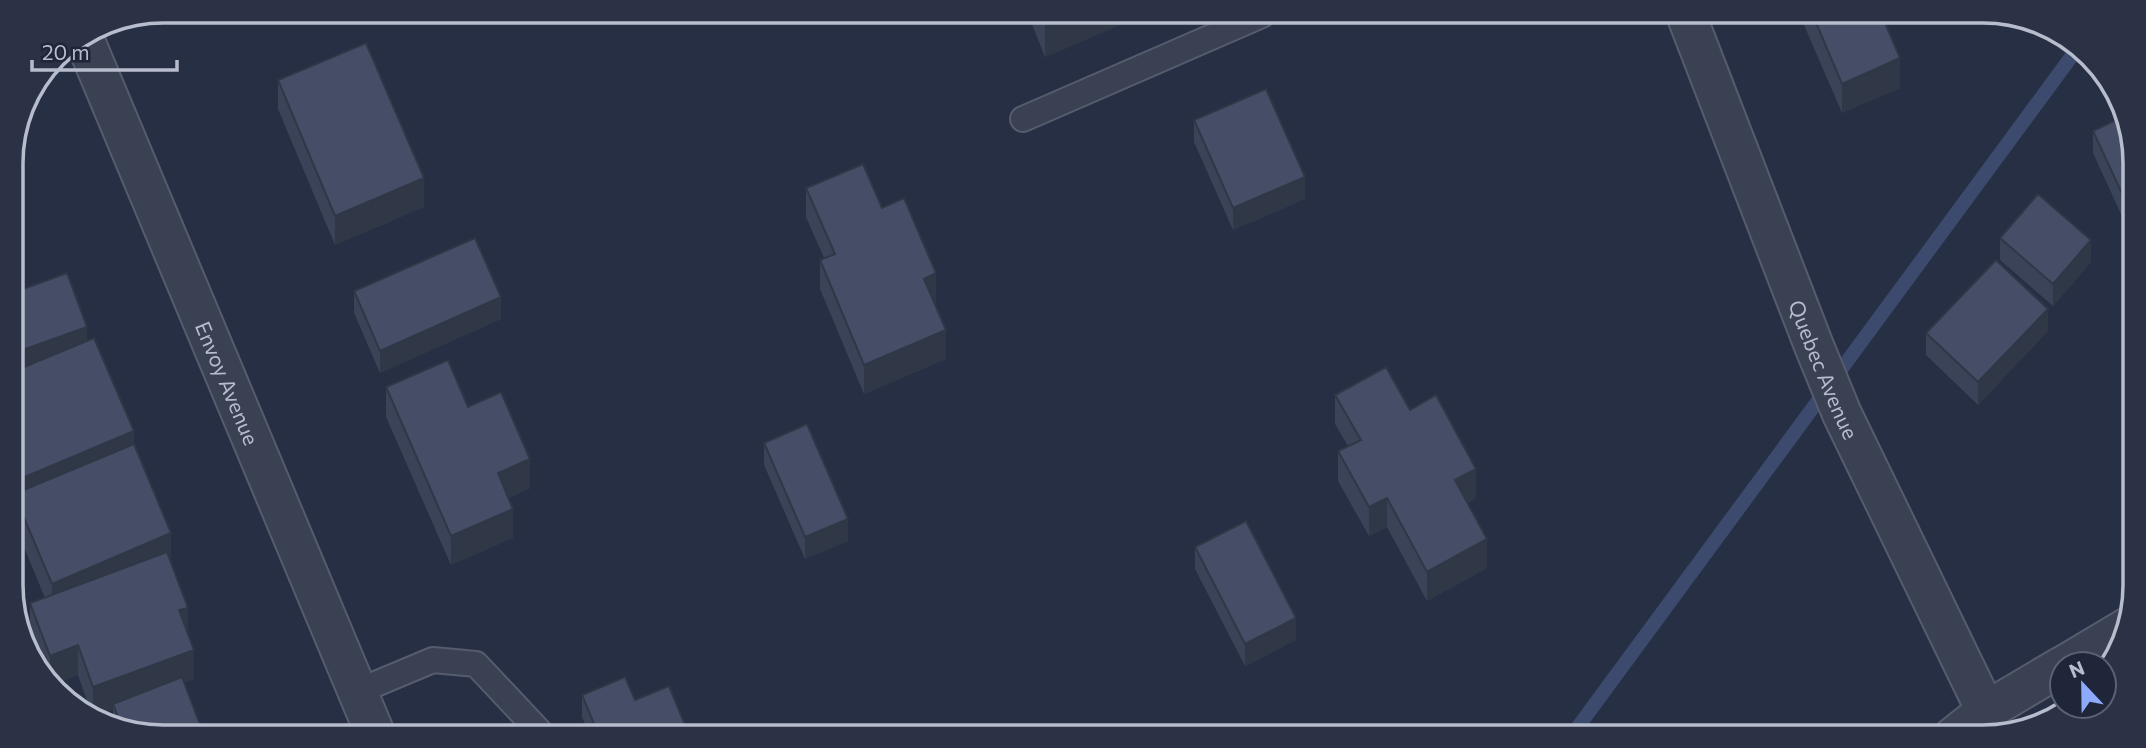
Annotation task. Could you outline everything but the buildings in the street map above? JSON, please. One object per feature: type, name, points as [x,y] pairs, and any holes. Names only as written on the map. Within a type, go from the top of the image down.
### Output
[{"type":"street","name":"Quebec Avenue","points":[[1689,23],[1842,414],[1986,711]]},
{"type":"street","name":"Envoy Avenue","points":[[87,45],[372,725]]},
{"type":"street","points":[[2089,650],[2114,635]]},
{"type":"street","points":[[1968,725],[1986,711],[2048,674]]},
{"type":"lane","points":[[1023,119],[1244,23]]},
{"type":"lane","points":[[359,691],[433,660],[476,664],[534,725]]},
{"type":"waterway","points":[[1579,725],[2072,56]]}]
